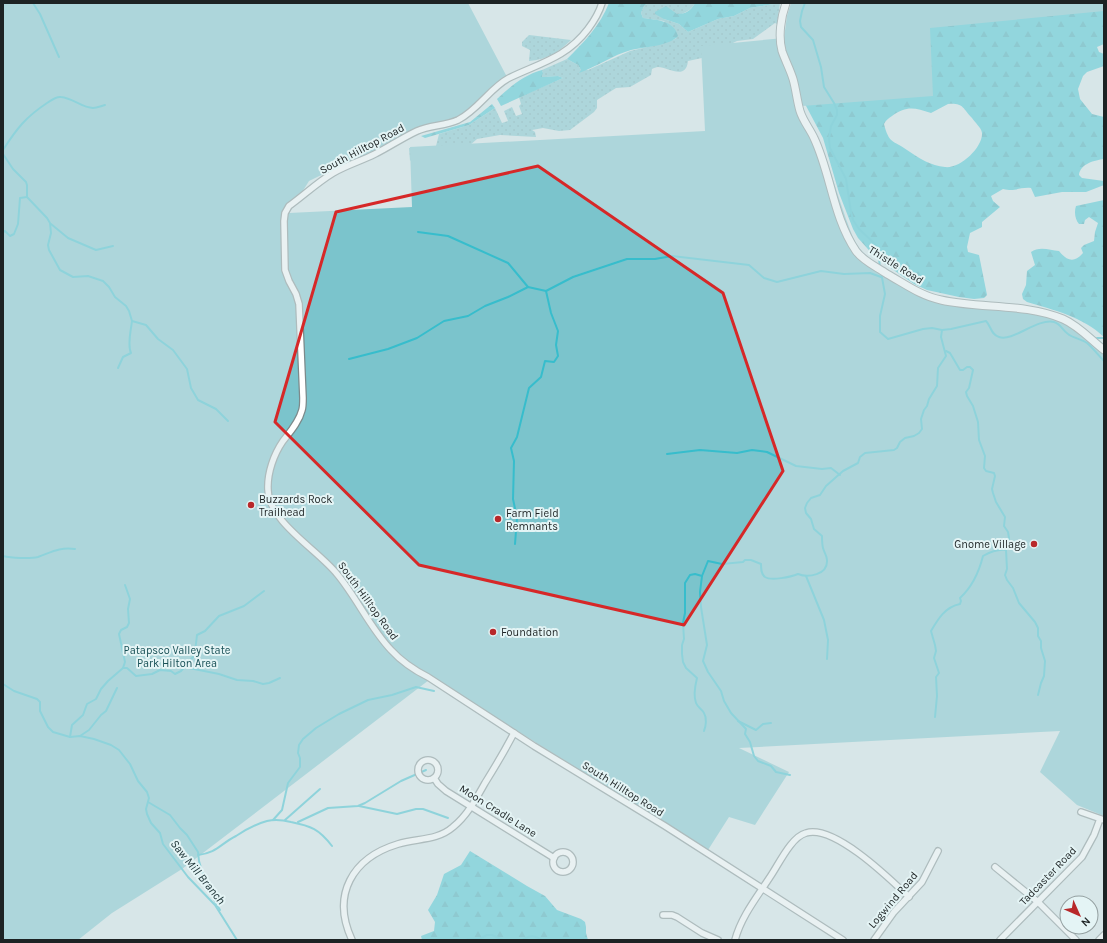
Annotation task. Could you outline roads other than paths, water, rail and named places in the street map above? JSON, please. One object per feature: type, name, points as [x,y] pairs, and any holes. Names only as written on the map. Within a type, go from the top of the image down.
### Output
[{"type":"street","name":"South Hilltop Road","points":[[602,3],[594,20],[576,43],[566,51],[508,79],[497,86],[486,98],[460,119],[452,123],[419,130],[375,154],[332,174],[290,206],[285,213],[285,270],[299,304],[303,398],[302,410],[298,420],[281,444],[273,462],[268,482],[270,503],[282,522],[318,554],[338,575],[378,634],[401,660],[843,940]]},
{"type":"street","name":"Thistle Road","points":[[786,3],[781,27],[782,50],[793,79],[800,112],[817,144],[840,218],[850,242],[858,253],[865,260],[918,292],[936,299],[1032,310],[1053,315],[1075,326],[1104,350]]},
{"type":"street","points":[[352,940],[346,928],[343,911],[344,898],[350,880],[362,864],[375,853],[388,847],[400,843],[432,838],[453,828],[462,819],[471,806],[514,733]]},
{"type":"street","name":"Moon Cradle Lane","points":[[434,778],[446,791],[554,858]]},
{"type":"street","points":[[1080,812],[1102,820]]},
{"type":"street","name":"Tadcaster Road","points":[[1000,940],[1082,857],[1102,820]]},
{"type":"street","points":[[735,940],[743,920],[792,843],[806,833],[814,831],[830,835],[861,855],[909,897]]},
{"type":"street","name":"Logwind Road","points":[[874,940],[894,912],[922,882],[938,851]]},
{"type":"street","points":[[995,867],[1038,902],[1076,940]]},
{"type":"street","points":[[663,916],[672,915],[677,917],[702,933],[718,940]]},
{"type":"street","points":[[1099,940],[1104,935]]},
{"type":"waterway","points":[[33,3],[40,14],[59,57]]},
{"type":"waterway","points":[[805,3],[800,21],[801,27],[813,40],[821,67],[824,87],[837,110],[837,115],[831,126],[829,139],[830,148],[846,179],[853,220],[859,229],[875,244],[878,249],[880,268]]},
{"type":"waterway","points":[[3,150],[13,135],[28,118],[56,98],[59,97],[70,99],[89,108],[105,105]]},
{"type":"waterway","points":[[3,154],[13,169],[26,182],[27,197],[50,223],[51,233],[48,245],[49,250],[60,270],[73,277],[88,276],[103,281],[115,297],[126,306],[132,321],[146,325],[158,339],[173,350],[187,369],[191,388],[198,400],[216,409],[228,421]]},
{"type":"waterway","points":[[3,232],[5,231],[10,236],[14,234],[18,224],[20,198],[27,197]]},
{"type":"waterway","points":[[51,224],[68,238],[96,250],[113,246]]},
{"type":"waterway","points":[[418,232],[448,236],[508,263],[528,287]]},
{"type":"waterway","points":[[349,359],[388,349],[417,338],[444,321],[468,316],[485,306],[528,287],[546,291],[573,277],[627,259],[655,259],[672,256],[749,265],[764,278],[777,282],[821,271],[844,274],[870,273],[881,277]]},
{"type":"waterway","points":[[881,272],[885,294],[880,316],[880,332],[888,339],[923,329],[951,329],[986,321],[996,336],[1005,338],[1040,323],[1054,322],[1070,335],[1087,343],[1104,361]]},
{"type":"waterway","points":[[515,544],[517,518],[513,499],[514,461],[511,448],[517,437],[529,388],[541,377],[545,361],[554,362],[558,356],[556,345],[558,331],[551,313],[546,291]]},
{"type":"waterway","points":[[118,368],[123,357],[131,353],[129,342],[132,321]]},
{"type":"waterway","points":[[790,775],[776,772],[771,766],[758,761],[754,756],[750,742],[745,734],[746,729],[731,713],[724,701],[721,691],[708,672],[703,661],[707,645],[701,607],[700,592],[702,576],[708,561],[722,564],[751,560],[761,564],[764,576],[772,579],[798,574],[807,576],[817,574],[824,569],[827,557],[823,546],[822,536],[814,529],[811,519],[806,513],[805,508],[807,503],[811,498],[820,495],[826,486],[843,471],[858,463],[860,457],[865,453],[894,450],[905,438],[919,433],[922,429],[921,419],[924,410],[937,386],[938,368],[946,356],[941,337],[942,330]]},
{"type":"waterway","points":[[1097,338],[1104,338]]},
{"type":"waterway","points":[[946,351],[950,353],[960,370],[967,367],[970,367],[973,370],[969,388],[966,392],[973,406],[978,422],[979,440],[985,456],[984,468],[986,471],[994,473],[995,476],[992,489],[996,502],[1005,517],[1004,526],[1008,532],[1009,538],[1006,550],[1007,569],[1005,575],[1013,588],[1019,603],[1035,622],[1038,628],[1038,636],[1041,641],[1041,648],[1045,661],[1044,676],[1038,695]]},
{"type":"waterway","points":[[667,454],[700,450],[737,453],[752,450],[767,452],[796,466],[822,469],[831,468],[840,475]]},
{"type":"waterway","points":[[3,556],[35,558],[60,549],[75,549]]},
{"type":"waterway","points":[[935,717],[937,696],[936,677],[939,673],[934,658],[936,651],[931,631],[939,618],[946,611],[960,604],[960,598],[974,579],[983,556],[994,551],[1006,550]]},
{"type":"waterway","points":[[702,576],[695,574],[690,575],[685,583],[685,613],[683,623],[684,639],[682,654],[683,662],[686,668],[697,678],[695,700],[706,717],[704,731]]},
{"type":"waterway","points":[[806,576],[824,620],[828,640],[827,659]]},
{"type":"waterway","points":[[70,737],[72,725],[83,715],[87,704],[96,699],[101,689],[123,668],[125,662],[119,634],[121,630],[127,627],[129,623],[128,609],[130,599],[125,585]]},
{"type":"waterway","points":[[123,668],[127,668],[136,676],[152,674],[160,670],[171,671],[175,674],[181,671],[193,657],[197,635],[205,631],[219,616],[244,606],[264,591]]},
{"type":"waterway","points":[[184,667],[219,674],[237,680],[253,681],[263,684],[280,678]]},
{"type":"waterway","name":"Saw Mill Branch","points":[[3,684],[14,691],[37,699],[40,702],[40,711],[48,727],[53,732],[70,737],[80,736],[94,739],[111,745],[119,750],[130,764],[138,781],[147,792],[149,798],[146,809],[147,814],[151,823],[160,833],[163,844],[188,877],[215,905],[237,940]]},
{"type":"waterway","points":[[273,820],[282,810],[288,783],[300,767],[300,758],[298,753],[299,745],[303,739],[316,728],[339,714],[368,700],[392,695],[416,687],[434,691]]},
{"type":"waterway","points":[[80,736],[89,730],[106,711],[117,688]]},
{"type":"waterway","points":[[738,721],[756,730],[763,724],[771,723]]},
{"type":"waterway","points":[[298,822],[328,808],[358,806],[401,781],[426,770]]},
{"type":"waterway","points":[[285,820],[320,789]]},
{"type":"waterway","points":[[148,802],[170,815],[187,835],[198,852],[199,861],[207,888],[220,910]]},
{"type":"waterway","points":[[359,806],[397,814],[416,809],[423,809],[448,818]]},
{"type":"waterway","points":[[198,855],[214,850],[255,825],[273,820],[298,823],[314,829],[319,832],[332,846]]},
{"type":"waterway","points":[[466,940],[479,939],[487,935],[492,935],[503,940]]},
{"type":"waterway","points":[[522,940],[532,936],[542,940]]},
{"type":"place","name":"Buzzards Rock Trailhead","points":[[251,505]]},
{"type":"place","name":"Farm Field Remnants","points":[[498,519]]},
{"type":"place","name":"Gnome Village","points":[[1034,544]]},
{"type":"place","name":"Foundation","points":[[493,632]]},
{"type":"park label","name":"Patapsco Valley State Park Hilton Area","points":[[177,656]]}]
